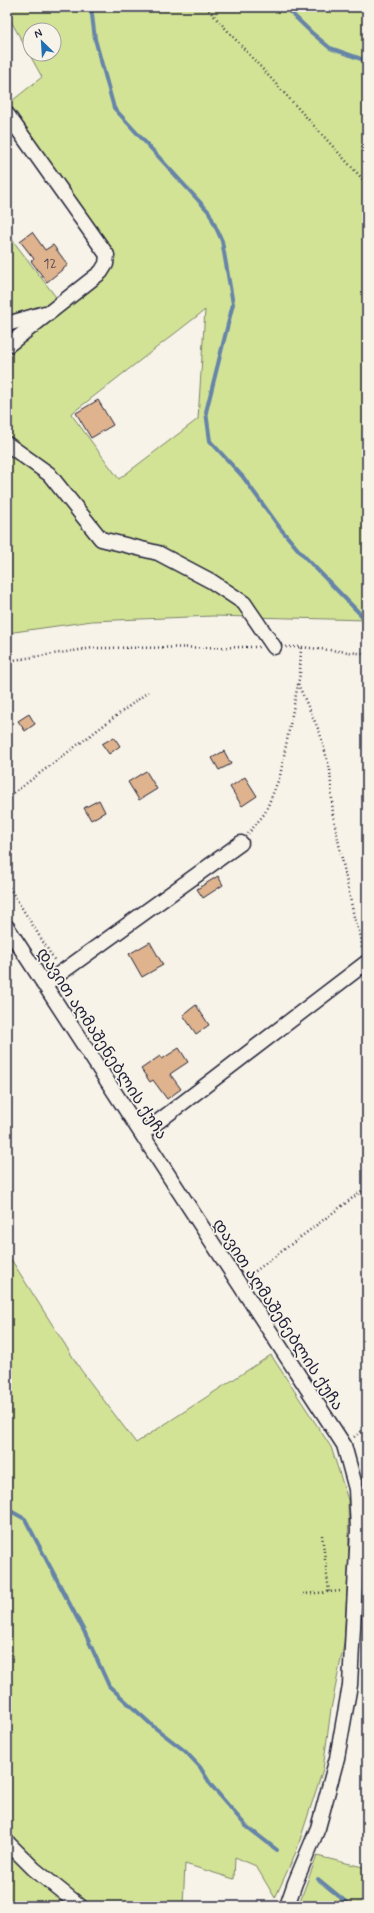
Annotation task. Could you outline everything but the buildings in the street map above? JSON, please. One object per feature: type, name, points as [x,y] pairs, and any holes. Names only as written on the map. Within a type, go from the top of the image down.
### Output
[{"type":"street","points":[[7,114],[107,255],[106,264],[101,272],[7,346]]},
{"type":"street","points":[[7,324],[51,311]]},
{"type":"street","points":[[7,444],[49,474],[101,539],[158,553],[211,581],[244,603],[274,647]]},
{"type":"street","points":[[44,985],[241,843]]},
{"type":"street","name":"დავით აღმაშენებლის ქუჩა","points":[[7,927],[344,1445],[356,1489],[358,1530],[350,1685],[337,1758],[318,1828],[294,1883],[287,1906]]},
{"type":"street","points":[[142,1134],[365,964]]},
{"type":"street","points":[[7,1842],[34,1869],[80,1906]]},
{"type":"path","points":[[206,7],[367,184]]},
{"type":"path","points":[[241,843],[265,813],[280,776],[298,684],[301,647]]},
{"type":"path","points":[[7,661],[93,648],[301,647],[367,654]]},
{"type":"path","points":[[298,684],[320,733],[330,770],[333,815],[354,917],[361,937],[365,964]]},
{"type":"path","points":[[7,798],[148,692]]},
{"type":"path","points":[[7,884],[62,972]]},
{"type":"path","points":[[239,1284],[367,1186]]},
{"type":"path","points":[[322,1536],[329,1592]]},
{"type":"path","points":[[304,1594],[356,1589]]},
{"type":"green space","points":[[7,7],[367,7],[367,620],[213,616],[92,621],[7,633],[7,233],[65,309],[111,253],[8,104],[42,77],[34,62],[62,62],[62,22],[22,22],[22,41],[7,14]],"holes":[[[205,310],[198,419],[119,479],[71,414]]]},
{"type":"green space","points":[[7,1253],[81,1370],[136,1443],[271,1355],[331,1447],[348,1500],[349,1555],[344,1644],[331,1709],[323,1769],[296,1852],[275,1898],[256,1866],[235,1857],[234,1879],[185,1864],[183,1906],[84,1906],[7,1836]]},
{"type":"green space","points":[[7,1852],[71,1906],[7,1906]]},
{"type":"green space","points":[[317,1856],[367,1868],[367,1906],[298,1906]]},
{"type":"waterway","points":[[91,7],[95,39],[114,108],[209,212],[222,241],[233,304],[206,412],[210,441],[243,477],[280,528],[301,553],[367,621]]},
{"type":"waterway","points":[[285,7],[330,48],[367,61]]},
{"type":"waterway","points":[[7,1509],[25,1519],[85,1633],[109,1686],[154,1727],[185,1751],[200,1767],[211,1785],[246,1826],[277,1850]]},
{"type":"waterway","points":[[318,1879],[351,1906]]}]
